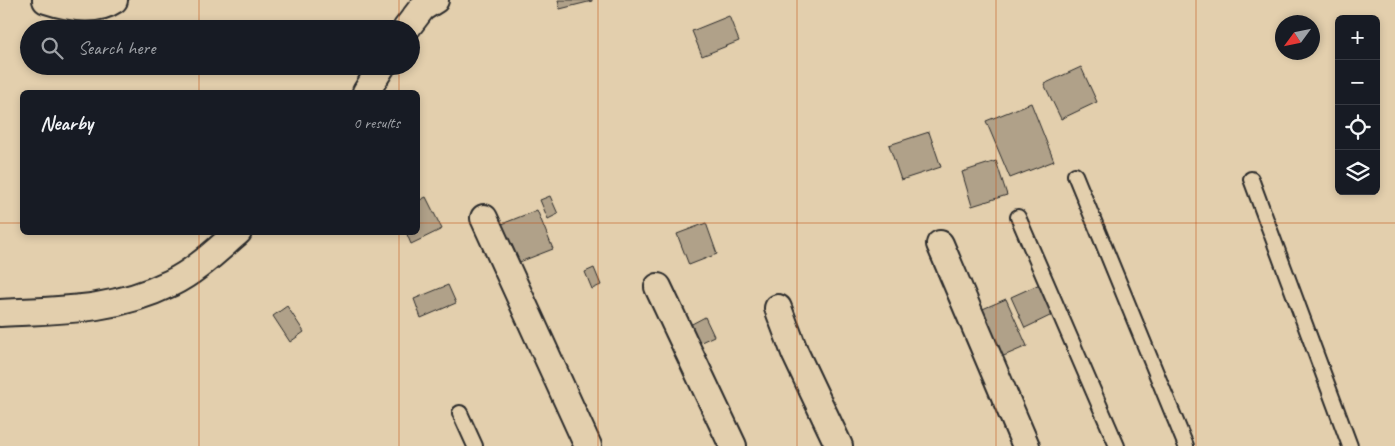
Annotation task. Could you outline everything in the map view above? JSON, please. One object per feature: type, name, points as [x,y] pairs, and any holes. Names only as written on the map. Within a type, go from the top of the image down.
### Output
[{"type":"street","points":[[46,0],[65,6],[86,8],[110,3],[114,0]]},
{"type":"street","points":[[413,20],[422,8],[435,0]]},
{"type":"street","points":[[367,90],[376,75]]},
{"type":"street","points":[[484,218],[588,446]]},
{"type":"street","points":[[0,313],[99,307],[135,298],[173,282],[200,264],[234,235]]},
{"type":"street","points":[[940,244],[1026,446]]},
{"type":"street","points":[[658,287],[733,446]]},
{"type":"street","points":[[778,308],[795,354],[840,446]]},
{"type":"lane","points":[[1074,175],[1186,446]]},
{"type":"lane","points":[[1251,179],[1350,446]]},
{"type":"lane","points":[[1018,217],[1118,446]]},
{"type":"lane","points":[[460,414],[475,446]]},
{"type":"building","points":[[558,0],[592,0],[592,1],[560,9]]},
{"type":"building","points":[[729,16],[739,41],[702,56],[692,31]]},
{"type":"building","points":[[1081,67],[1097,102],[1061,119],[1044,84]]},
{"type":"building","points":[[1031,103],[1054,161],[1010,178],[986,121]]},
{"type":"building","points":[[929,132],[941,167],[901,180],[889,145]]},
{"type":"building","points":[[996,161],[1007,195],[972,206],[962,172]]},
{"type":"building","points":[[550,196],[558,214],[548,219],[540,200]]},
{"type":"building","points":[[426,197],[442,229],[411,244],[407,235],[420,235],[420,200]]},
{"type":"building","points":[[537,210],[553,249],[517,263],[502,224]]},
{"type":"building","points":[[706,223],[717,254],[689,265],[677,234]]},
{"type":"building","points":[[594,268],[601,285],[592,289],[585,272]]},
{"type":"building","points":[[1042,283],[1056,313],[1025,328],[1011,297]]},
{"type":"building","points":[[448,285],[456,303],[421,318],[414,299]]},
{"type":"building","points":[[1006,299],[1027,346],[999,358],[978,311]]},
{"type":"building","points":[[287,306],[304,332],[290,342],[273,316]]},
{"type":"building","points":[[705,317],[714,336],[699,343],[690,325]]}]
